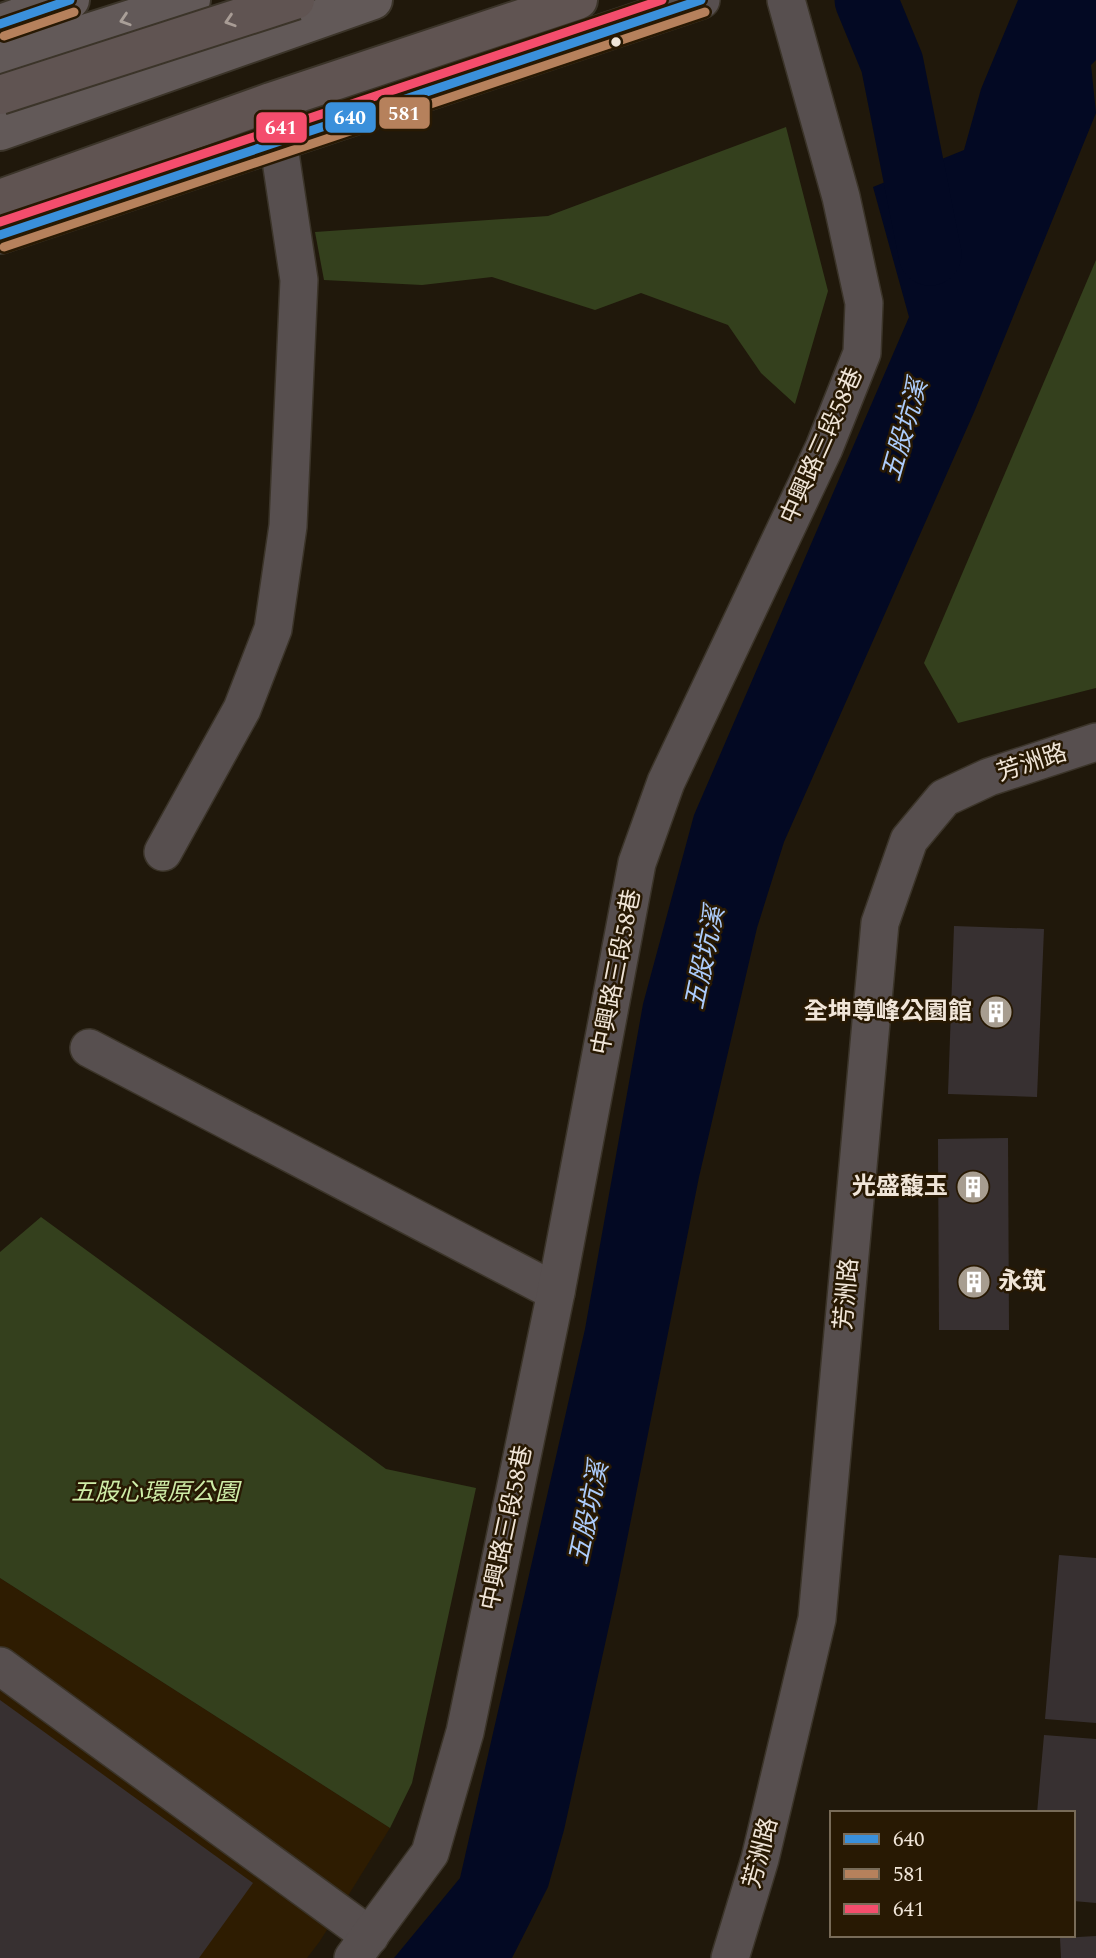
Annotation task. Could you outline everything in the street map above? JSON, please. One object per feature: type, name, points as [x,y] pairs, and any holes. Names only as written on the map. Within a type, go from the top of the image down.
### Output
[{"type":"highway","points":[[0,95],[295,0]]},
{"type":"highway","points":[[0,175],[202,102],[506,0]]},
{"type":"highway","points":[[0,199],[271,102],[578,0]]},
{"type":"main road","points":[[0,24],[70,0]]},
{"type":"main road","points":[[0,61],[191,0]]},
{"type":"main road","points":[[285,0],[334,13]]},
{"type":"main road","points":[[0,131],[373,0]]},
{"type":"street","points":[[0,235],[701,0]]},
{"type":"street","name":"中興路三段58巷","points":[[361,1947],[430,1853],[461,1745],[556,1292],[638,863],[666,782],[824,448],[862,354],[862,290],[841,197],[786,0]]},
{"type":"street","points":[[163,852],[242,709],[273,629],[288,526],[299,280],[278,141]]},
{"type":"street","name":"芳洲路","points":[[730,1958],[760,1859],[817,1619],[880,923],[909,840],[944,798],[989,777],[1096,742]]},
{"type":"street","points":[[89,1048],[556,1292]]},
{"type":"street","points":[[0,1666],[361,1947]]},
{"type":"shaded area","points":[[0,1578],[390,1828],[307,1958],[0,1958]]},
{"type":"green space","points":[[786,127],[828,291],[795,404],[761,373],[728,325],[641,293],[595,310],[492,277],[422,285],[324,280],[315,232],[548,216]]},
{"type":"green space","points":[[1096,260],[1096,688],[958,723],[924,663]]},
{"type":"green space","name":"五股心環原公園","points":[[41,1217],[386,1469],[476,1488],[412,1783],[390,1828],[0,1578],[0,1252]]},
{"type":"water","name":"五股坑溪","points":[[1018,0],[1096,0],[1096,60],[1091,65],[1096,113],[975,410],[784,842],[757,928],[699,1177],[617,1590],[564,1830],[548,1887],[512,1958],[394,1958],[460,1878],[585,1329],[643,1004],[694,815],[909,317],[873,187],[964,150],[981,89]]},
{"type":"building","name":"全坤尊峰公園館","points":[[954,926],[1044,929],[1037,1097],[948,1094]]},
{"type":"building","points":[[1008,1138],[1009,1330],[939,1330],[938,1139]]},
{"type":"building","points":[[1059,1555],[1096,1558],[1096,1723],[1045,1719]]},
{"type":"building","points":[[0,1700],[253,1883],[199,1958],[0,1958]]},
{"type":"building","points":[[1044,1735],[1096,1739],[1096,1903],[1075,1901],[1075,1811],[1037,1811]]},
{"type":"building","points":[[1096,1936],[1096,1958],[1061,1958],[1060,1938]]},
{"type":"waterway","points":[[866,0],[892,63],[930,254]]},
{"type":"transit line","name":"640","points":[[0,24],[70,0]]},
{"type":"transit line","name":"641","points":[[0,222],[662,0]]},
{"type":"transit line","name":"640","points":[[0,235],[701,0]]},
{"type":"transit line","name":"581","points":[[4,36],[74,12]]},
{"type":"transit line","name":"581","points":[[4,247],[705,12]]},
{"type":"place","name":"全坤尊峰公園館","points":[[996,1012]]},
{"type":"place","name":"光盛馥玉","points":[[973,1187]]},
{"type":"place","name":"永筑","points":[[974,1282]]}]
